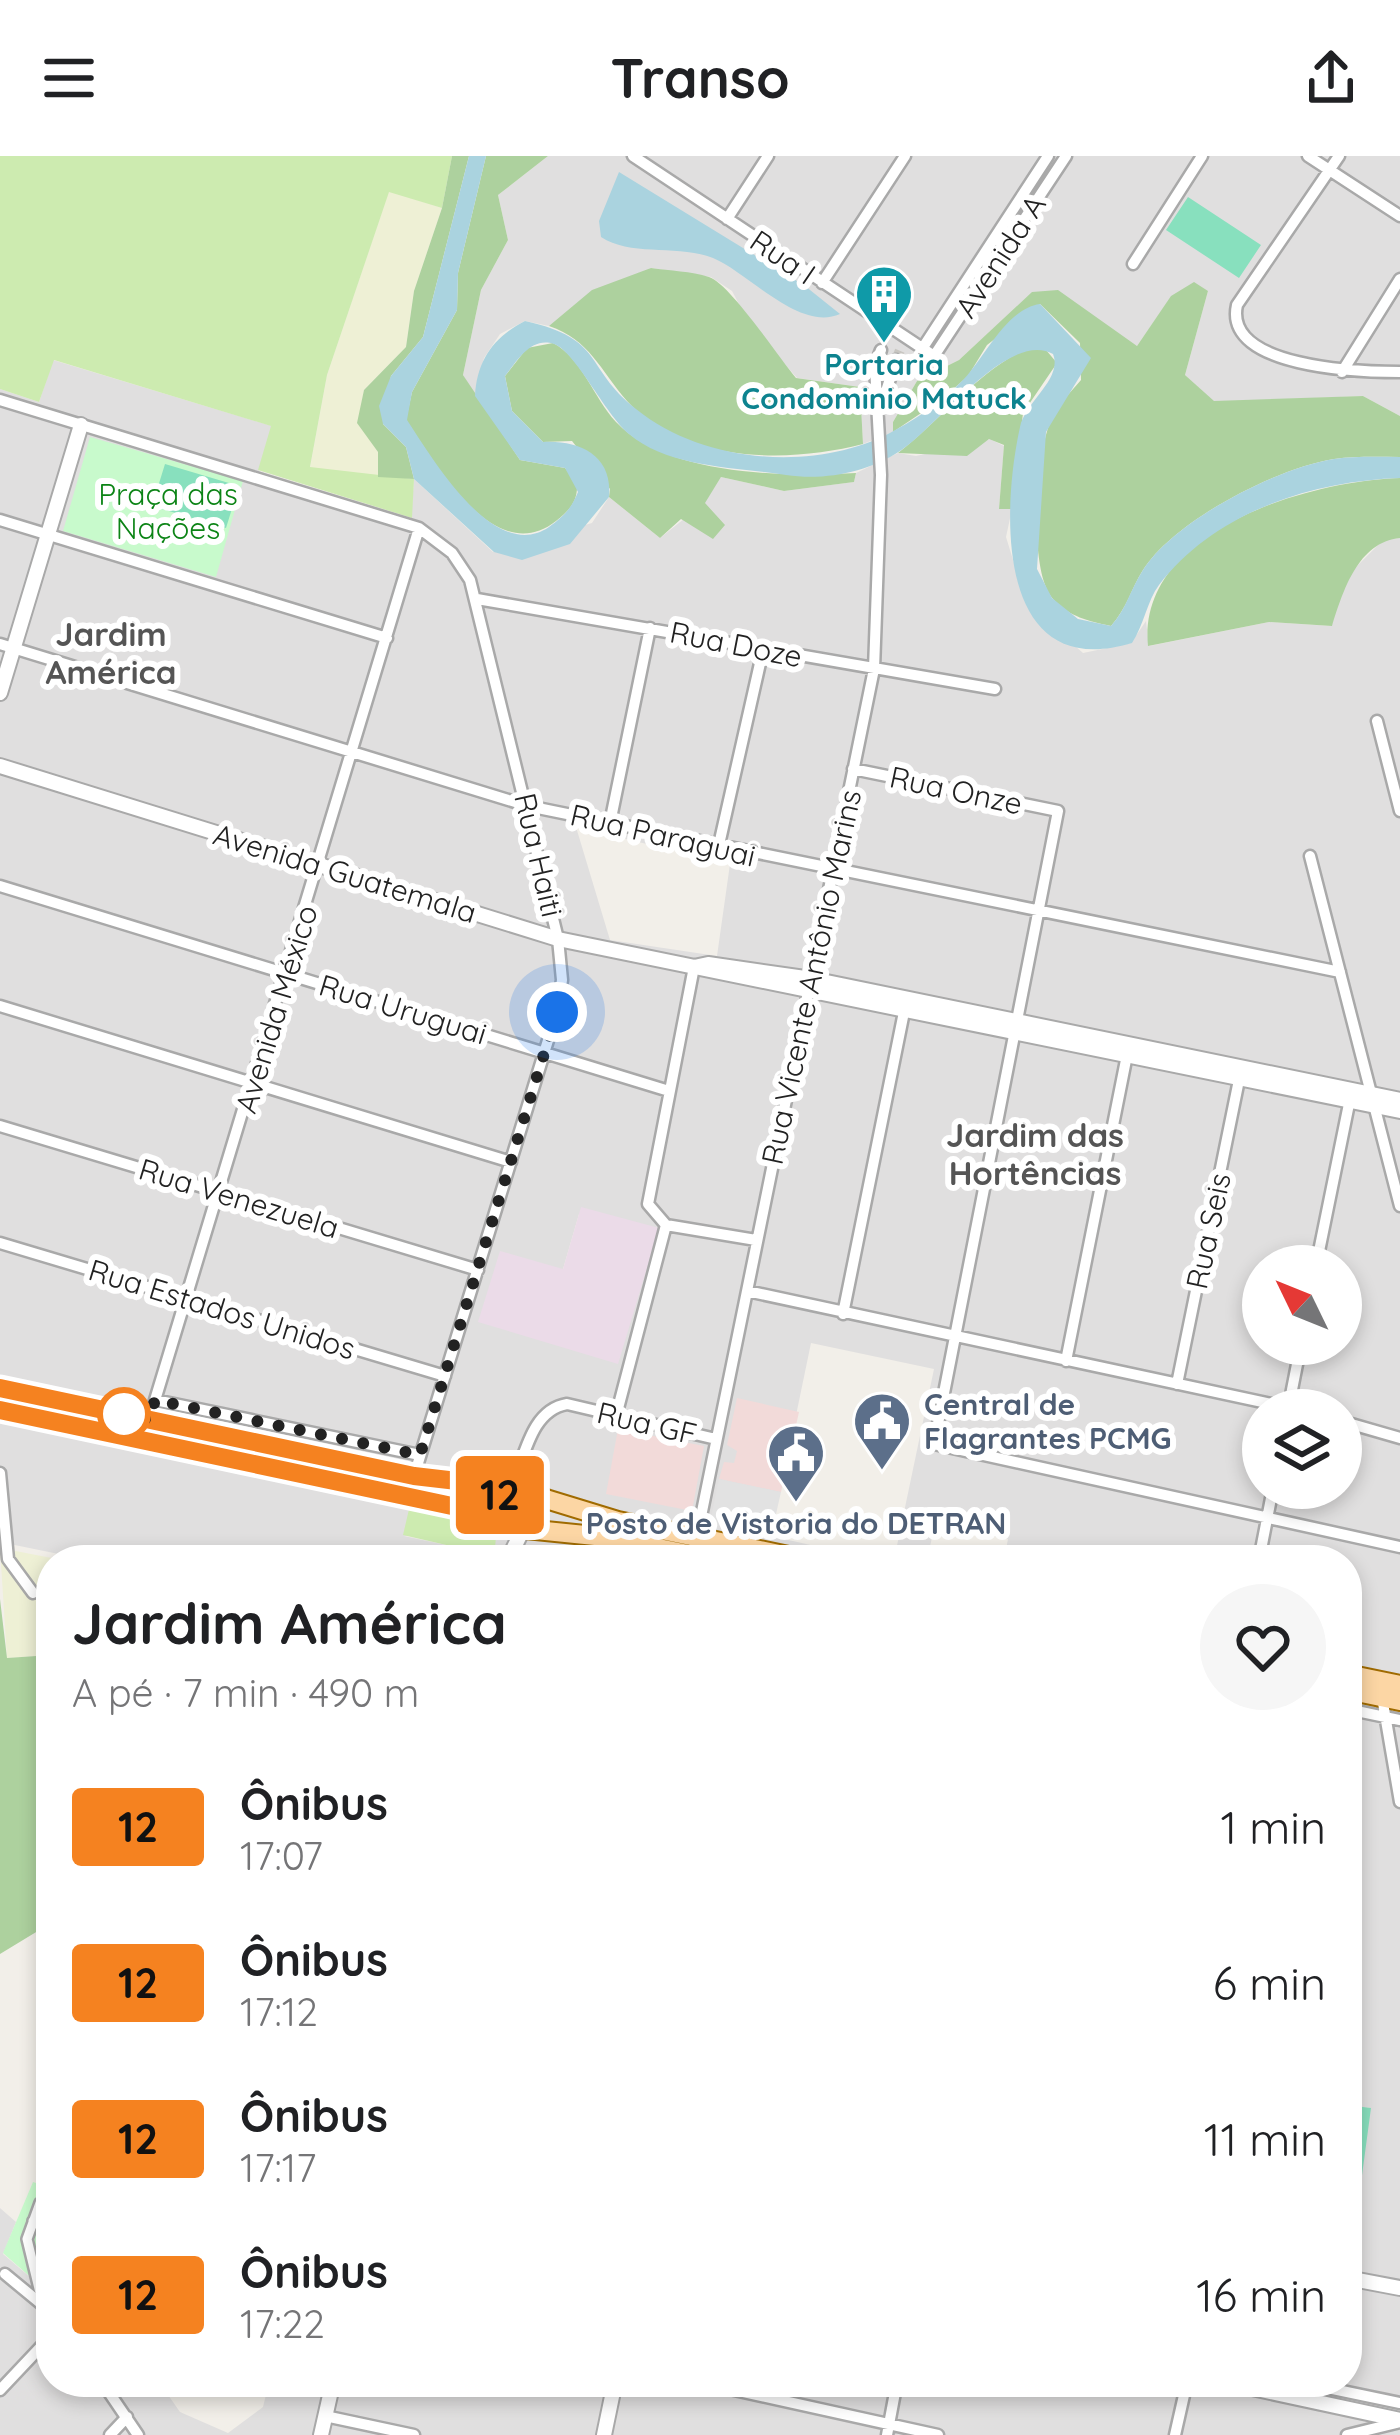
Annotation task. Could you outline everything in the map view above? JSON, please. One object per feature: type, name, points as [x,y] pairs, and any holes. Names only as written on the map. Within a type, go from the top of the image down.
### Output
[{"type":"main road","points":[[0,1388],[152,1410],[414,1476],[521,1489],[618,1521],[739,1545]]},
{"type":"main road","points":[[0,1410],[635,1545]]},
{"type":"main road","points":[[515,1523],[539,1507],[521,1489]]},
{"type":"main road","points":[[515,1523],[497,1503],[521,1489]]},
{"type":"main road","points":[[1362,1677],[1400,1685]]},
{"type":"street","name":"Rua I","points":[[633,156],[822,283],[894,344],[934,356]]},
{"type":"street","points":[[727,219],[768,156]]},
{"type":"street","points":[[822,283],[905,156]]},
{"type":"street","name":"Avenida A","points":[[922,349],[1048,156]]},
{"type":"street","name":"Avenida A","points":[[934,356],[1066,156]]},
{"type":"street","points":[[1133,264],[1202,156]]},
{"type":"street","points":[[1308,156],[1400,216]]},
{"type":"street","points":[[1339,156],[1237,305],[1234,320],[1240,332],[1276,355],[1342,372],[1400,372]]},
{"type":"street","points":[[1006,218],[1019,226]]},
{"type":"street","points":[[1342,372],[1400,279]]},
{"type":"street","name":"Rua Vicente Antônio Marins","points":[[697,1536],[874,669],[881,475],[875,364],[894,344]]},
{"type":"street","name":"Rua Vicente Antônio Marins","points":[[879,417],[894,344]]},
{"type":"street","points":[[0,400],[419,528]]},
{"type":"street","points":[[0,693],[7,646],[48,535],[81,425]]},
{"type":"street","points":[[0,520],[387,638]]},
{"type":"street","name":"Rua Haiti","points":[[414,1476],[562,980],[558,939],[477,599],[452,553],[419,528]]},
{"type":"street","name":"Avenida México","points":[[152,1410],[355,753],[419,528]]},
{"type":"street","name":"Rua Doze","points":[[477,599],[994,689]]},
{"type":"street","points":[[610,823],[650,628]]},
{"type":"street","name":"Rua Paraguai","points":[[7,646],[528,806],[718,849],[1340,972]]},
{"type":"street","points":[[718,849],[763,650]]},
{"type":"street","points":[[1377,721],[1395,768],[1400,811]]},
{"type":"street","name":"Avenida Guatemala","points":[[0,766],[558,939],[1016,1026]]},
{"type":"street","name":"Rua Onze","points":[[853,769],[1058,811],[1039,912]]},
{"type":"street","points":[[1310,856],[1400,1206]]},
{"type":"street","name":"Rua Uruguai","points":[[0,886],[669,1091]]},
{"type":"street","points":[[1039,912],[934,1444],[1400,1547]]},
{"type":"street","points":[[694,967],[648,1204],[665,1225],[756,1240]]},
{"type":"street","points":[[843,1314],[906,1004]]},
{"type":"street","points":[[0,1006],[511,1162]]},
{"type":"street","points":[[1016,1026],[1127,1055],[1240,1073]]},
{"type":"street","points":[[1016,1026],[1374,1101],[1400,1111]]},
{"type":"street","points":[[1066,1361],[1127,1055]]},
{"type":"street","name":"Rua Seis","points":[[1177,1384],[1240,1073]]},
{"type":"street","points":[[1320,1245],[1350,1096]]},
{"type":"street","points":[[1374,1101],[1400,1100]]},
{"type":"street","name":"Rua Venezuela","points":[[0,1126],[478,1270]]},
{"type":"street","points":[[616,1416],[665,1225]]},
{"type":"street","name":"Rua Estados Unidos","points":[[0,1243],[445,1376]]},
{"type":"street","points":[[747,1291],[1242,1398]]},
{"type":"street","name":"Rua GF","points":[[521,1489],[538,1419],[552,1406],[567,1404],[716,1439]]},
{"type":"street","points":[[152,1410],[420,1455]]},
{"type":"street","points":[[1362,1427],[1400,1438]]},
{"type":"street","points":[[0,1473],[8,1559],[33,1593]]},
{"type":"street","points":[[1262,1545],[1270,1509]]},
{"type":"street","points":[[510,1545],[515,1523]]},
{"type":"street","points":[[1391,1699],[1386,1718],[1400,1802]]},
{"type":"street","points":[[1362,1712],[1400,1720]]},
{"type":"street","points":[[36,2214],[27,2239],[36,2276]]},
{"type":"street","points":[[5,2274],[36,2297]]},
{"type":"street","points":[[1362,2281],[1400,2288]]},
{"type":"street","points":[[0,2390],[36,2352]]},
{"type":"street","points":[[1362,2395],[1400,2403]]},
{"type":"street","points":[[113,2397],[138,2435]]},
{"type":"street","points":[[321,2435],[329,2397]]},
{"type":"street","points":[[604,2435],[612,2397]]},
{"type":"street","points":[[757,2397],[888,2430],[938,2435]]},
{"type":"street","points":[[888,2430],[894,2397]]},
{"type":"street","points":[[1175,2435],[1183,2397]]},
{"type":"street","points":[[1292,2397],[1400,2421]]},
{"type":"street","points":[[325,2416],[414,2435]]},
{"type":"street","points":[[110,2435],[127,2417]]},
{"type":"street","points":[[1347,2435],[1400,2421]]},
{"type":"shaded area","points":[[548,156],[1400,156],[1400,416],[1363,396],[1214,402],[1185,375],[1208,291],[1171,297],[1137,346],[1032,293],[959,360],[917,381],[893,422],[893,432],[863,444],[860,387],[797,378],[749,323],[732,291],[711,277],[651,268],[549,326],[525,321],[500,334],[484,358],[475,396],[463,375],[481,290],[508,240],[498,195]]},
{"type":"shaded area","points":[[53,360],[272,426],[259,471],[411,518],[414,479],[493,552],[592,523],[609,497],[660,538],[704,503],[721,477],[784,491],[854,482],[856,473],[898,453],[916,456],[990,439],[1004,446],[999,509],[1012,509],[1006,537],[1026,602],[1083,653],[1131,643],[1146,621],[1149,646],[1269,622],[1331,626],[1347,576],[1384,539],[1400,538],[1400,2435],[0,2435],[0,2208],[16,2222],[3,2254],[36,2282],[36,2397],[170,2397],[180,2412],[228,2433],[263,2407],[265,2397],[1362,2397],[1362,2168],[1370,2108],[1362,2107],[1362,1545],[1007,1545],[1008,1539],[935,1524],[930,1545],[897,1545],[934,1369],[811,1343],[771,1536],[810,1545],[495,1545],[497,1530],[404,1536],[446,1545],[36,1545],[36,1549],[0,1542],[0,389],[39,402]],"holes":[[[576,827],[730,864],[717,956],[610,940]],[[579,1214],[658,1228],[478,1322],[563,1269]]]},
{"type":"shaded area","points":[[581,1207],[659,1228],[618,1364],[478,1322],[500,1251],[563,1269]]},
{"type":"shaded area","points":[[737,1398],[799,1412],[781,1492],[719,1479],[724,1462],[734,1463],[737,1451],[727,1445]]},
{"type":"shaded area","points":[[618,1429],[704,1446],[692,1511],[606,1494]]},
{"type":"shaded area","points":[[719,1479],[781,1492],[771,1536],[710,1523]]},
{"type":"green space","points":[[0,156],[452,156],[442,208],[389,192],[327,375],[310,467],[414,479],[412,518],[258,470],[271,426],[54,360],[39,402],[0,389]]},
{"type":"green space","points":[[452,156],[469,156],[423,337],[391,376],[383,424],[406,447],[414,479],[378,477],[378,452],[357,423],[364,390],[406,347],[414,291],[442,208]]},
{"type":"green space","points":[[486,156],[548,156],[498,195],[508,240],[481,290],[463,375],[520,460],[565,468],[577,483],[569,509],[533,532],[510,532],[469,505],[406,420],[412,392],[457,310],[458,273]]},
{"type":"green space","points":[[389,191],[442,208],[414,291],[406,347],[364,390],[358,423],[378,452],[378,477],[310,468],[327,375]]},
{"type":"green space","points":[[1188,197],[1261,245],[1239,278],[1166,230]]},
{"type":"green space","points":[[651,268],[695,273],[718,282],[796,378],[860,387],[863,444],[803,454],[739,453],[677,437],[650,422],[585,348],[549,326],[592,290]]},
{"type":"green space","points":[[1194,282],[1208,291],[1185,375],[1214,401],[1363,396],[1400,416],[1400,457],[1311,464],[1229,499],[1158,551],[1111,626],[1087,620],[1053,599],[1045,585],[1037,541],[1044,442],[1055,412],[1081,380],[1080,343],[1040,304],[987,345],[968,376],[942,399],[893,432],[893,422],[917,381],[959,360],[1032,292],[1058,290],[1137,346],[1171,296]]},
{"type":"green space","points":[[553,343],[580,368],[616,422],[665,453],[763,473],[856,473],[854,482],[784,491],[721,477],[705,503],[725,525],[713,539],[681,519],[660,538],[609,497],[610,489],[572,441],[543,442],[512,411],[505,376],[527,348]]},
{"type":"green space","points":[[1026,349],[1046,350],[1057,363],[1023,413],[1012,509],[999,509],[1004,445],[989,439],[967,456],[898,453],[975,383]]},
{"type":"green space","name":"Praça das Nações","points":[[90,437],[243,481],[216,577],[63,531]]},
{"type":"green space","points":[[165,464],[239,486],[226,528],[152,506]]},
{"type":"green space","points":[[1400,478],[1400,538],[1385,541],[1363,558],[1347,584],[1332,626],[1269,622],[1148,646],[1152,606],[1170,571],[1199,543],[1277,502],[1321,489]]},
{"type":"green space","points":[[410,1505],[497,1529],[495,1545],[446,1545],[403,1535]]},
{"type":"green space","points":[[0,1548],[36,1555],[36,1656],[7,1658]]},
{"type":"green space","points":[[0,1599],[7,1658],[36,1656],[36,1932],[0,1954]]},
{"type":"green space","points":[[1362,2107],[1371,2108],[1362,2175]]},
{"type":"green space","points":[[33,2182],[36,2183],[36,2282],[3,2253]]},
{"type":"water","points":[[469,156],[486,156],[458,273],[457,310],[412,392],[407,420],[466,501],[507,531],[528,535],[549,527],[578,492],[565,468],[520,460],[475,396],[479,371],[489,351],[525,321],[551,328],[582,346],[619,394],[664,428],[729,452],[799,457],[867,443],[915,419],[964,379],[1017,315],[1040,304],[1091,358],[1046,432],[1037,569],[1052,598],[1078,619],[1111,626],[1158,551],[1229,499],[1285,473],[1334,459],[1400,457],[1400,478],[1300,494],[1237,520],[1208,538],[1159,585],[1132,643],[1087,649],[1054,639],[1032,615],[1018,583],[1011,544],[1010,503],[1020,427],[1053,372],[1053,354],[1035,350],[995,367],[888,458],[846,473],[801,477],[683,460],[645,445],[620,425],[571,358],[546,342],[525,351],[505,376],[512,411],[543,442],[569,444],[591,453],[605,470],[609,497],[570,544],[522,560],[494,552],[414,479],[406,447],[383,424],[379,406],[391,376],[423,337]]},
{"type":"water","points":[[619,172],[805,286],[840,314],[824,317],[791,308],[713,258],[626,247],[601,237],[599,221]]},
{"type":"tunnel","points":[[896,360],[901,348]]},
{"type":"bus line","name":"12","points":[[0,1388],[414,1476],[509,1487],[499,1496],[499,1516],[0,1410]]},
{"type":"place","name":"Portaria Condominio Matuck","points":[[884,345]]},
{"type":"place","name":"Central de Flagrantes PCMG","points":[[882,1472]]},
{"type":"place","name":"Posto de Vistoria do DETRAN","points":[[796,1504]]},
{"type":"district","name":"Jardim América","points":[[111,652]]},
{"type":"district","name":"Jardim das Hortências","points":[[1035,1153]]},
{"type":"route","points":[[124,1414],[149,1420],[155,1400],[420,1455],[557,1012]]}]
